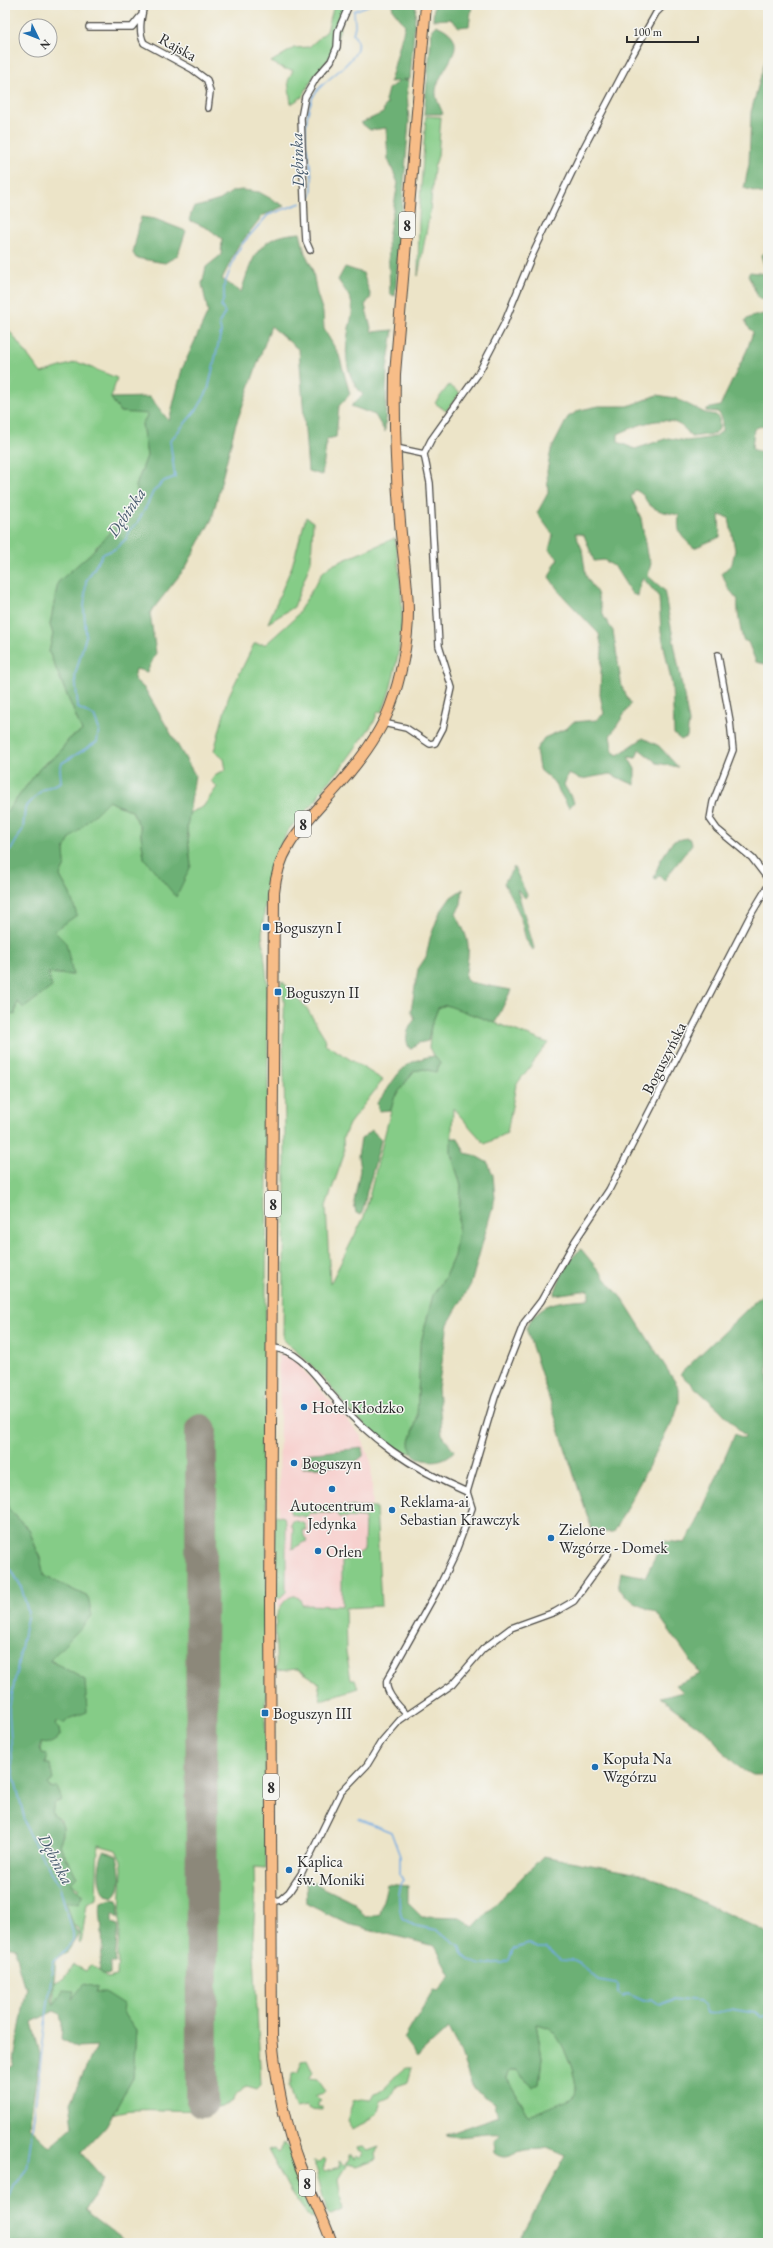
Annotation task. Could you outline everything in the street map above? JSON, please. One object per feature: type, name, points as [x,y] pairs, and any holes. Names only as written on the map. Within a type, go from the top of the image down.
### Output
[{"type":"highway","name":"8","points":[[332,2243],[296,2156],[279,2094],[272,2037],[271,1348],[273,1201],[273,937],[275,879],[281,859],[295,834],[340,783],[383,723],[395,694],[408,613],[400,521],[396,448],[396,364],[426,5]]},
{"type":"street","name":"Rajska","points":[[144,5],[141,38],[144,43],[192,69],[207,80],[210,92],[208,108]]},
{"type":"street","points":[[310,250],[306,241],[301,118],[305,98],[316,78],[332,61],[337,47],[338,30],[349,5]]},
{"type":"street","points":[[383,723],[406,728],[430,744],[435,743],[444,728],[452,694],[451,681],[439,646],[430,483],[424,454],[431,440],[478,374],[504,324],[531,258],[583,149],[656,13],[664,5]]},
{"type":"street","points":[[90,27],[132,27],[142,14]]},
{"type":"street","points":[[396,448],[424,454]]},
{"type":"street","points":[[718,655],[730,721],[733,750],[713,802],[710,819],[720,832],[752,858],[768,879]]},
{"type":"street","name":"Boguszyńska","points":[[468,1492],[495,1397],[524,1323],[541,1301],[577,1238],[609,1190],[750,916],[768,886]]},
{"type":"street","points":[[271,1348],[285,1350],[302,1361],[370,1435],[416,1466],[468,1492],[472,1500],[472,1508],[454,1556],[439,1587],[387,1680],[387,1687],[390,1694],[406,1714]]},
{"type":"street","points":[[271,1902],[280,1900],[289,1892],[301,1874],[341,1792],[367,1766],[381,1742],[406,1714],[453,1684],[483,1649],[511,1628],[555,1612],[574,1601],[608,1554]]},
{"type":"shaded area","points":[[278,1354],[286,1356],[296,1362],[361,1436],[371,1462],[373,1511],[367,1608],[278,1607],[280,1407]]},
{"type":"green space","points":[[334,5],[346,5],[335,47],[328,60],[314,76],[302,97],[291,104],[288,81],[293,70],[285,69],[271,62],[294,48],[309,47],[327,31]]},
{"type":"green space","points":[[392,5],[416,5],[410,79],[402,80],[409,81],[407,92],[409,121],[395,296],[390,294],[388,238],[398,183],[388,159],[386,128],[370,130],[361,123],[383,113],[385,105],[388,103],[385,101],[388,89],[399,81],[390,82],[405,25],[393,10]]},
{"type":"green space","points":[[434,5],[472,5],[469,26],[459,27],[450,19],[433,20]]},
{"type":"green space","points":[[436,25],[449,32],[454,40],[455,48],[452,57],[437,85],[436,96],[443,114],[424,114],[432,29]]},
{"type":"green space","points":[[768,50],[768,200],[763,194],[744,188],[749,164],[751,112]]},
{"type":"green space","points":[[426,116],[441,117],[438,156],[434,168],[430,212],[418,276],[419,216]]},
{"type":"green space","points":[[242,190],[259,192],[284,206],[262,216],[237,248],[222,279],[241,292],[254,258],[266,243],[274,238],[300,233],[305,253],[312,267],[317,294],[323,312],[324,329],[339,355],[350,394],[339,406],[336,437],[327,439],[322,475],[308,471],[299,350],[271,326],[235,427],[212,519],[186,567],[150,613],[156,653],[147,672],[136,669],[134,679],[145,689],[195,775],[187,828],[191,866],[176,897],[144,858],[140,827],[132,811],[108,801],[70,839],[64,849],[65,865],[60,876],[70,894],[77,915],[54,931],[66,943],[73,975],[48,973],[52,987],[24,1008],[17,1002],[15,1015],[5,1013],[5,814],[41,767],[58,754],[69,739],[82,731],[49,652],[53,634],[50,625],[58,582],[91,553],[140,500],[136,486],[147,456],[142,424],[148,414],[120,412],[111,398],[150,397],[169,421],[182,369],[208,312],[202,284],[206,267],[221,255],[222,239],[209,229],[189,220],[193,208],[220,200],[233,191]]},
{"type":"green space","points":[[141,217],[155,219],[186,231],[178,255],[165,263],[136,258],[133,253]]},
{"type":"green space","points":[[768,251],[768,303],[758,297],[748,275],[750,272],[767,274],[761,255]]},
{"type":"green space","points":[[345,267],[363,273],[371,297],[365,305],[372,332],[393,330],[387,369],[385,432],[375,415],[351,406],[363,395],[353,380],[347,364],[347,338],[352,307],[348,295],[338,280]]},
{"type":"green space","points":[[768,313],[768,423],[754,429],[752,449],[768,454],[768,642],[764,640],[765,664],[756,662],[748,642],[743,640],[738,614],[738,600],[728,588],[722,573],[732,564],[735,550],[729,518],[719,515],[720,537],[694,548],[680,534],[679,515],[657,510],[649,504],[642,494],[635,490],[631,497],[641,518],[647,555],[651,563],[648,576],[664,590],[689,722],[687,737],[681,740],[674,734],[672,685],[661,631],[659,597],[643,578],[640,584],[638,596],[632,594],[615,567],[604,560],[594,561],[584,535],[575,533],[582,549],[586,576],[597,593],[604,617],[613,631],[622,687],[631,704],[610,736],[613,752],[618,755],[643,738],[659,746],[678,767],[657,763],[639,749],[636,758],[628,757],[635,769],[635,785],[610,774],[581,779],[568,774],[564,785],[574,802],[569,808],[553,781],[539,769],[536,750],[544,738],[567,728],[573,722],[596,720],[604,714],[600,695],[602,649],[599,634],[561,594],[549,577],[558,558],[549,550],[553,535],[537,513],[548,493],[547,471],[551,450],[568,417],[580,410],[599,406],[628,406],[657,395],[675,398],[705,413],[716,415],[719,419],[719,429],[715,434],[691,437],[684,428],[676,423],[658,421],[637,426],[618,434],[618,442],[635,449],[668,438],[686,441],[716,436],[722,431],[722,418],[718,412],[706,411],[707,409],[720,406],[747,350],[753,332],[747,326],[745,320]]},
{"type":"green space","points":[[5,325],[41,373],[77,362],[117,378],[111,398],[120,412],[149,413],[142,424],[147,456],[136,486],[140,500],[91,553],[58,583],[50,625],[53,634],[49,652],[82,731],[69,739],[58,754],[41,767],[5,814]]},
{"type":"green space","points":[[449,385],[460,393],[446,411],[435,403]]},
{"type":"green space","points":[[306,517],[313,522],[311,561],[294,607],[268,623],[292,566]]},
{"type":"green space","points":[[395,538],[400,575],[402,624],[394,676],[386,701],[382,712],[378,711],[374,722],[341,768],[320,792],[317,799],[289,829],[275,856],[267,886],[262,934],[267,980],[268,1071],[265,1396],[262,1400],[266,1401],[266,1868],[254,1867],[255,1906],[253,1936],[261,2085],[257,2089],[247,2086],[234,2097],[233,2100],[221,2106],[207,2109],[142,2110],[112,2114],[133,2078],[136,2030],[123,2012],[95,1992],[98,1988],[54,2006],[54,1982],[63,1979],[74,1965],[86,1971],[91,1965],[108,1978],[117,1976],[122,1870],[121,1860],[116,1850],[98,1845],[96,1899],[87,1904],[81,1944],[79,1943],[80,1935],[78,1928],[73,1925],[65,1901],[80,1889],[71,1883],[70,1863],[59,1845],[63,1835],[61,1820],[52,1814],[53,1789],[49,1787],[41,1743],[56,1740],[60,1735],[59,1729],[55,1725],[85,1680],[50,1660],[88,1597],[44,1576],[40,1558],[29,1530],[8,1508],[8,1496],[5,1493],[5,1013],[15,1014],[17,1001],[48,973],[73,975],[54,931],[70,894],[60,876],[65,865],[64,849],[70,839],[108,801],[132,811],[140,827],[144,858],[191,865],[187,828],[189,813],[203,807],[217,787],[211,781],[216,774],[226,770],[224,759],[214,751],[229,695],[254,644],[266,644],[295,618],[323,572],[330,566]]},
{"type":"green space","points":[[687,838],[691,839],[692,844],[664,881],[659,875],[656,879],[654,878],[660,861],[673,841]]},
{"type":"green space","points":[[514,867],[527,895],[525,898],[517,889],[534,948],[533,950],[526,940],[520,915],[504,883]]},
{"type":"green space","points":[[463,889],[461,904],[456,914],[467,939],[468,945],[468,959],[465,978],[469,982],[511,990],[495,1023],[446,1005],[438,1008],[431,1026],[428,1041],[418,1043],[410,1049],[407,1041],[407,1034],[415,1019],[411,1011],[418,969],[426,957],[430,938],[439,914],[451,897]]},
{"type":"green space","points":[[282,981],[306,1007],[325,1038],[326,1042],[324,1043],[383,1080],[349,1124],[343,1138],[344,1155],[326,1206],[330,1284],[364,1217],[394,1098],[414,1071],[424,1069],[436,1072],[440,1064],[429,1048],[431,1026],[438,1008],[446,1005],[456,1008],[548,1043],[516,1085],[507,1133],[485,1144],[453,1108],[451,1154],[461,1185],[458,1231],[454,1256],[444,1279],[433,1295],[420,1346],[417,1419],[409,1445],[414,1454],[398,1449],[384,1441],[370,1430],[357,1418],[312,1366],[283,1339],[285,1156],[283,1040],[284,998],[280,987]]},
{"type":"green space","points":[[434,1056],[440,1063],[436,1072],[424,1069],[414,1071],[394,1098],[391,1110],[379,1111],[377,1103],[406,1066],[422,1058]]},
{"type":"green space","points":[[372,1130],[381,1140],[361,1215],[356,1213],[354,1202],[360,1170],[358,1156],[361,1139]]},
{"type":"green space","points":[[451,1138],[458,1138],[465,1153],[474,1155],[488,1163],[493,1175],[495,1198],[471,1284],[448,1324],[438,1388],[442,1434],[454,1451],[446,1458],[429,1461],[423,1460],[413,1454],[409,1445],[417,1419],[420,1346],[433,1295],[444,1279],[454,1256],[458,1231],[461,1185],[451,1154]]},
{"type":"green space","points":[[581,1249],[624,1301],[679,1388],[679,1402],[675,1416],[614,1532],[593,1533],[526,1328],[538,1312],[545,1307],[569,1300],[589,1299],[589,1290],[554,1295],[567,1264]]},
{"type":"green space","points":[[768,1289],[768,1782],[764,1775],[753,1775],[740,1768],[720,1749],[713,1737],[660,1698],[683,1692],[676,1685],[700,1674],[657,1613],[635,1603],[618,1589],[621,1572],[645,1577],[663,1541],[685,1543],[697,1522],[735,1434],[744,1438],[745,1436],[719,1409],[680,1374]]},
{"type":"green space","points":[[363,1448],[363,1456],[352,1465],[303,1468],[303,1454]]},
{"type":"green space","points":[[5,1493],[8,1496],[8,1508],[29,1530],[40,1558],[44,1576],[88,1597],[92,1616],[50,1660],[85,1680],[87,1712],[68,1719],[64,1724],[57,1721],[55,1725],[59,1729],[60,1735],[52,1742],[47,1744],[41,1743],[40,1748],[42,1753],[47,1754],[45,1764],[50,1764],[53,1780],[48,1784],[49,1787],[53,1789],[57,1787],[61,1797],[60,1801],[54,1803],[52,1814],[60,1821],[63,1828],[59,1845],[77,1877],[71,1883],[83,1895],[78,1904],[66,1901],[73,1925],[79,1934],[68,1951],[56,1960],[52,2000],[54,2005],[63,1990],[74,1991],[72,1999],[84,1984],[99,1988],[95,1992],[105,1992],[124,2004],[123,2012],[136,2030],[133,2078],[106,2126],[81,2153],[104,2179],[85,2210],[128,2243],[5,2243],[5,2070],[13,2066],[27,1987],[24,1986],[18,1967],[16,1948],[5,1946]],"holes":[[[54,2011],[60,2014],[62,2024],[61,2039],[77,2047],[96,2046],[70,2103],[73,2126],[50,2147],[29,2127],[40,2054],[32,2022]]]},
{"type":"green space","points":[[298,1505],[376,1507],[381,1606],[345,1608],[346,1652],[351,1679],[355,1679],[358,1688],[321,1700],[318,1682],[298,1669],[276,1671],[276,1618],[280,1607],[288,1598],[292,1596],[299,1597],[302,1605],[342,1606],[342,1562],[364,1550],[365,1518],[339,1517],[336,1513],[310,1513],[307,1517],[291,1514],[289,1508],[296,1508]]},
{"type":"green space","points":[[276,1515],[284,1517],[286,1523],[286,1592],[280,1598],[274,1597],[274,1517]]},
{"type":"green space","points":[[294,1520],[305,1524],[307,1530],[303,1530],[307,1541],[292,1549],[293,1528],[291,1524]]},
{"type":"green space","points":[[104,1851],[117,1855],[120,1883],[117,1893],[113,1897],[106,1895],[99,1880],[100,1862]]},
{"type":"green space","points":[[543,1856],[645,1875],[768,1933],[768,2243],[517,2243],[565,2156],[547,2148],[524,2150],[508,2156],[502,2156],[495,2152],[494,2141],[500,2134],[458,2137],[445,2135],[499,2116],[494,2107],[494,2103],[473,2089],[460,2051],[448,2028],[417,2057],[404,2039],[433,1990],[438,1991],[451,1976],[435,1946],[348,1924],[307,1904],[306,1879],[355,1903],[365,1917],[380,1914],[387,1884],[408,1886],[408,1903],[422,1917],[462,1918],[473,1927]],"holes":[[[536,2024],[550,2029],[560,2041],[570,2062],[576,2091],[574,2097],[529,2116],[506,2077],[509,2071],[516,2071],[534,2088],[539,2084],[542,2057]]]},
{"type":"green space","points":[[111,1899],[117,1900],[119,1906],[118,1918],[112,1914],[112,1923],[118,1925],[115,1963],[110,1963],[110,1974],[103,1974],[99,1970],[102,1956],[100,1907],[101,1903]]},
{"type":"green space","points":[[536,2024],[551,2029],[560,2041],[570,2062],[576,2091],[572,2099],[529,2116],[506,2077],[509,2071],[516,2071],[526,2081],[539,2084],[542,2057]]},
{"type":"green space","points":[[308,2060],[314,2073],[309,2078],[318,2079],[325,2089],[323,2093],[315,2096],[321,2100],[318,2102],[318,2106],[322,2106],[322,2110],[309,2109],[307,2106],[296,2108],[289,2086],[292,2074],[298,2073],[302,2061]]},
{"type":"green space","points":[[406,2068],[412,2068],[408,2082],[396,2086],[390,2097],[381,2101],[377,2115],[353,2129],[347,2122],[353,2101],[361,2099],[371,2100],[375,2093],[383,2090]]},
{"type":"green space","points":[[284,2144],[288,2147],[300,2181],[298,2185],[299,2189],[304,2189],[316,2218],[309,2217],[290,2191],[268,2150],[274,2148],[279,2152]]},
{"type":"green space","points":[[363,2147],[368,2151],[379,2147],[376,2152],[377,2159],[357,2166],[347,2164],[338,2179],[343,2210],[328,2216],[317,2175],[318,2172],[313,2161],[319,2162],[323,2158],[325,2160],[322,2169],[324,2171],[340,2167],[339,2161],[344,2165],[349,2160],[349,2156],[352,2156],[354,2159],[357,2156],[359,2158],[363,2156],[363,2153],[358,2151],[357,2148]]},
{"type":"waterway","name":"Dębinka","points":[[307,201],[312,189],[306,137],[310,104],[317,91],[351,59],[356,51],[357,43],[353,34],[355,26],[354,11],[369,5]]},
{"type":"waterway","name":"Dębinka","points":[[5,854],[11,850],[23,829],[25,808],[42,790],[61,782],[60,769],[62,763],[97,742],[99,729],[94,716],[78,708],[75,675],[86,636],[84,609],[86,581],[103,554],[115,549],[126,539],[129,530],[136,525],[153,492],[164,481],[175,477],[170,441],[198,408],[208,390],[221,332],[219,323],[225,313],[221,306],[224,298],[224,286],[236,254],[243,243],[268,215],[301,203]]},
{"type":"waterway","name":"Dębinka","points":[[5,1567],[12,1571],[21,1586],[28,1612],[9,1710],[13,1772],[28,1833],[59,1885],[73,1933],[73,1941],[53,1963],[27,2170],[11,2190],[5,2204]]},
{"type":"waterway","points":[[359,1819],[391,1832],[400,1856],[400,1875],[403,1880],[399,1899],[402,1918],[416,1926],[437,1930],[460,1946],[464,1954],[470,1960],[478,1964],[487,1965],[503,1963],[509,1960],[513,1949],[529,1944],[538,1948],[546,1948],[560,1960],[574,1961],[580,1964],[598,1980],[618,1984],[618,1993],[623,1997],[628,1994],[644,2001],[652,1999],[660,2005],[672,1999],[699,2002],[704,2005],[707,2013],[711,2014],[730,2009],[755,2013],[760,2017],[768,2015]]},
{"type":"runway","points":[[201,1430],[202,2102]]},
{"type":"place","name":"Boguszyn I","points":[[266,927]]},
{"type":"place","name":"Boguszyn II","points":[[278,992]]},
{"type":"place","name":"Hotel Kłodzko","points":[[304,1407]]},
{"type":"place","name":"Boguszyn","points":[[294,1463]]},
{"type":"place","name":"Autocentrum Jedynka","points":[[332,1489]]},
{"type":"place","name":"Reklama-ai Sebastian Krawczyk","points":[[392,1510]]},
{"type":"place","name":"Zielone Wzgórze - Domek","points":[[551,1538]]},
{"type":"place","name":"Orlen","points":[[318,1551]]},
{"type":"place","name":"Boguszyn III","points":[[265,1713]]},
{"type":"place","name":"Kopuła Na Wzgórzu","points":[[595,1767]]},
{"type":"place","name":"Kaplica św. Moniki","points":[[289,1870]]}]
